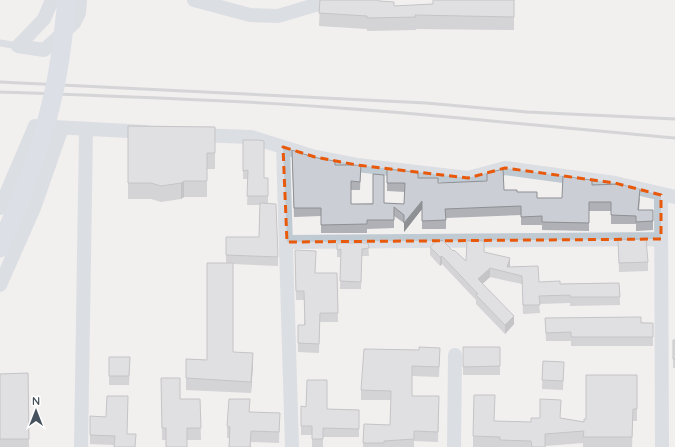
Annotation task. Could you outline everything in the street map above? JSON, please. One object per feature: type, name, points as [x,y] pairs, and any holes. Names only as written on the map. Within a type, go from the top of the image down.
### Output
[{"type":"street","points":[[18,46],[44,19],[52,0]]},
{"type":"street","points":[[0,248],[31,173],[49,112],[62,48],[67,0]]},
{"type":"street","points":[[18,46],[44,50],[74,24],[79,12],[80,0]]},
{"type":"street","points":[[194,0],[250,15],[278,16],[332,0]]},
{"type":"street","points":[[0,208],[35,126],[157,133]]},
{"type":"street","points":[[0,285],[34,208],[62,128]]},
{"type":"street","points":[[81,447],[86,130]]},
{"type":"street","points":[[180,134],[251,137],[315,157],[357,165],[468,178],[505,168],[615,183],[668,196],[661,239],[662,447]]},
{"type":"street","points":[[283,147],[292,447]]},
{"type":"street","points":[[286,242],[661,239]]},
{"type":"street","points":[[454,447],[455,355]]},
{"type":"lane","points":[[0,43],[18,46]]},
{"type":"highlighted area","points":[[283,147],[315,157],[357,165],[468,178],[505,168],[615,183],[661,195],[661,239],[287,242]]},
{"type":"building","points":[[320,0],[379,0],[394,2],[394,6],[433,4],[433,0],[514,0],[514,17],[415,15],[416,17],[367,18],[367,16],[319,13]]},
{"type":"building","points":[[128,126],[215,127],[215,153],[207,153],[207,181],[184,181],[181,183],[161,186],[151,183],[128,183]]},
{"type":"building","points":[[243,140],[264,141],[264,178],[268,178],[268,196],[247,196],[248,170],[243,171]]},
{"type":"building","points":[[292,150],[313,157],[335,161],[335,165],[361,165],[360,182],[351,181],[351,204],[373,204],[373,174],[384,175],[384,203],[404,204],[405,183],[387,183],[387,169],[418,172],[418,178],[438,178],[438,183],[487,181],[487,173],[503,169],[504,190],[517,190],[517,192],[537,192],[537,198],[562,198],[563,176],[592,180],[592,185],[620,184],[640,189],[638,210],[653,210],[653,221],[636,222],[636,216],[611,215],[611,202],[589,202],[589,223],[542,222],[542,216],[521,217],[521,206],[445,209],[446,220],[422,221],[422,201],[404,223],[404,215],[394,207],[394,220],[367,220],[367,224],[321,225],[321,208],[294,208]]},
{"type":"building","points":[[260,203],[276,204],[278,257],[226,255],[226,237],[259,237]]},
{"type":"building","points":[[646,239],[648,262],[619,263],[618,240]]},
{"type":"building","points":[[437,241],[443,241],[466,261],[467,241],[484,241],[484,252],[510,258],[507,267],[538,266],[539,282],[560,281],[560,284],[619,283],[620,297],[570,297],[570,295],[539,296],[540,305],[523,305],[522,276],[490,268],[478,279],[514,316],[505,325],[442,256],[440,257],[430,247]]},
{"type":"building","points":[[337,243],[368,243],[369,248],[362,249],[361,282],[340,281],[341,249],[337,250]]},
{"type":"building","points":[[295,250],[316,251],[315,273],[337,273],[338,313],[320,313],[319,344],[298,343],[298,325],[305,325],[304,291],[296,291]]},
{"type":"building","points":[[207,263],[233,263],[233,352],[253,353],[251,382],[186,378],[186,359],[207,360]]},
{"type":"building","points":[[641,317],[641,323],[653,323],[653,337],[571,337],[571,332],[546,333],[545,318]]},
{"type":"building","points":[[673,340],[675,340],[675,359],[673,359]]},
{"type":"building","points":[[419,347],[440,348],[439,367],[412,366],[412,396],[439,396],[438,432],[414,431],[414,439],[384,441],[384,443],[363,443],[364,424],[390,425],[391,394],[391,391],[361,390],[364,349],[419,350]]},
{"type":"building","points":[[463,347],[500,347],[500,366],[463,367]]},
{"type":"building","points":[[109,357],[130,357],[129,376],[109,376]]},
{"type":"building","points":[[543,361],[564,362],[563,381],[542,380]]},
{"type":"building","points":[[28,373],[29,439],[0,439],[0,374]]},
{"type":"building","points":[[586,375],[637,375],[637,409],[633,409],[632,437],[583,437],[584,431],[545,434],[545,447],[532,447],[531,441],[500,440],[500,437],[473,436],[474,395],[495,395],[494,421],[531,422],[531,418],[540,418],[540,399],[561,400],[560,418],[584,422],[584,419],[586,419]]},
{"type":"building","points":[[161,378],[180,378],[180,399],[200,399],[201,428],[187,428],[187,447],[166,447],[166,428],[162,428]]},
{"type":"building","points":[[307,380],[327,380],[327,409],[359,410],[359,429],[323,428],[323,439],[312,439],[312,426],[301,426],[301,406],[306,407]]},
{"type":"building","points":[[107,396],[128,396],[127,434],[136,434],[135,447],[114,447],[115,436],[90,435],[90,416],[106,417]]},
{"type":"building","points":[[229,399],[250,399],[249,412],[280,413],[279,432],[251,431],[250,447],[229,447],[230,427],[227,426]]},
{"type":"railway","points":[[0,82],[426,103],[527,112],[675,119]]},
{"type":"railway","points":[[0,92],[285,104],[370,110],[675,138]]}]
